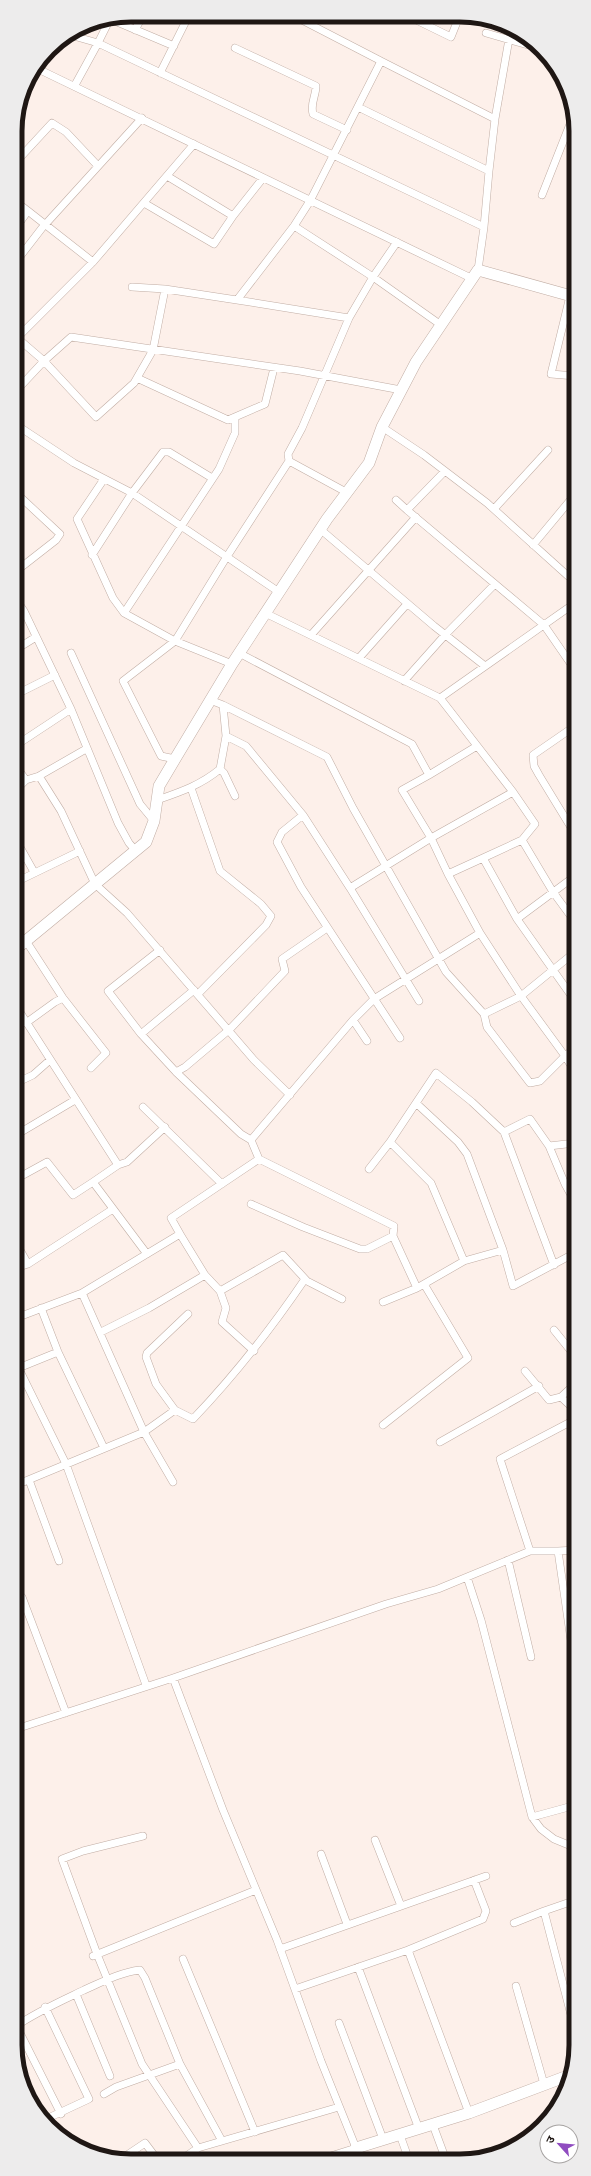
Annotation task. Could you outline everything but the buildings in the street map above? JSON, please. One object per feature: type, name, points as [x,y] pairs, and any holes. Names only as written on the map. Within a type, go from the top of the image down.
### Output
[{"type":"street","points":[[136,30],[140,22]]},
{"type":"street","points":[[160,73],[186,22]]},
{"type":"street","points":[[306,22],[495,119]]},
{"type":"street","points":[[421,22],[451,36],[457,22]]},
{"type":"street","points":[[119,23],[174,46]]},
{"type":"street","points":[[75,85],[107,25]]},
{"type":"street","points":[[486,33],[525,44]]},
{"type":"street","points":[[77,37],[98,43],[484,227]]},
{"type":"street","points":[[22,944],[146,842],[154,820],[159,786],[232,664],[265,613],[320,529],[369,463],[382,427],[416,362],[476,274],[484,227],[495,119],[509,39]]},
{"type":"street","points":[[235,48],[316,86],[316,92],[311,107],[313,114],[347,130]]},
{"type":"street","points":[[237,300],[294,226],[310,201],[381,61]]},
{"type":"street","points":[[41,70],[75,85],[310,201],[397,242],[476,274],[569,296]]},
{"type":"street","points":[[358,107],[489,171]]},
{"type":"street","points":[[22,254],[45,224],[142,118]]},
{"type":"street","points":[[22,155],[52,123],[66,132],[98,166]]},
{"type":"street","points":[[542,195],[569,127]]},
{"type":"street","points":[[22,331],[93,262],[194,144]]},
{"type":"street","points":[[166,176],[233,216]]},
{"type":"street","points":[[144,203],[214,244],[233,216],[263,178]]},
{"type":"street","points":[[22,206],[93,262]]},
{"type":"street","points":[[22,211],[28,211]]},
{"type":"street","points":[[22,220],[28,211]]},
{"type":"street","points":[[294,226],[373,277],[441,325]]},
{"type":"street","points":[[175,759],[161,756],[123,681],[175,641],[226,558],[289,461],[288,454],[326,376],[350,318],[373,277],[397,242]]},
{"type":"street","points":[[132,287],[165,289],[350,318]]},
{"type":"street","points":[[22,342],[44,361],[96,417],[134,383],[153,350],[165,289]]},
{"type":"street","points":[[569,311],[551,374],[569,376]]},
{"type":"street","points":[[22,385],[44,361],[71,337],[326,376],[401,390]]},
{"type":"street","points":[[137,378],[228,420],[265,404],[274,368]]},
{"type":"street","points":[[124,613],[212,478],[235,433],[235,417]]},
{"type":"street","points":[[382,427],[445,471],[494,509],[568,576]]},
{"type":"street","points":[[22,429],[74,463],[132,493],[226,558],[279,592]]},
{"type":"street","points":[[494,509],[548,450]]},
{"type":"street","points":[[92,555],[132,493],[163,452],[169,452],[212,478]]},
{"type":"street","points":[[289,461],[346,492]]},
{"type":"street","points":[[408,510],[445,471]]},
{"type":"street","points":[[104,479],[77,519],[92,555],[113,598],[124,613],[175,641],[232,664]]},
{"type":"street","points":[[22,499],[60,534],[56,540],[22,567]]},
{"type":"street","points":[[396,500],[544,625],[569,661]]},
{"type":"street","points":[[533,545],[569,502]]},
{"type":"street","points":[[311,635],[368,569],[416,518]]},
{"type":"street","points":[[320,529],[407,604],[485,666]]},
{"type":"street","points":[[404,681],[445,634],[495,584]]},
{"type":"street","points":[[359,658],[407,604]]},
{"type":"street","points":[[440,698],[569,607]]},
{"type":"street","points":[[22,608],[71,709],[86,749],[118,823],[129,843],[136,851]]},
{"type":"street","points":[[265,613],[440,698],[513,792],[535,824],[522,840],[448,874]]},
{"type":"street","points":[[22,646],[36,636]]},
{"type":"street","points":[[71,653],[140,804],[154,820]]},
{"type":"street","points":[[239,653],[412,744],[428,775]]},
{"type":"street","points":[[22,692],[54,675]]},
{"type":"street","points":[[210,700],[327,757],[353,808],[446,972],[484,1014],[487,1028],[530,1083],[540,1081],[569,1053]]},
{"type":"street","points":[[157,800],[191,788],[209,778],[220,769],[226,736],[223,705]]},
{"type":"street","points":[[22,742],[71,709]]},
{"type":"street","points":[[569,730],[533,755],[534,766],[538,775],[569,824]]},
{"type":"street","points":[[226,736],[246,746],[303,815],[350,888],[419,1001]]},
{"type":"street","points":[[477,746],[402,790],[431,838],[448,874],[480,933],[521,996],[569,1062]]},
{"type":"street","points":[[22,784],[26,780],[40,776],[86,749]]},
{"type":"street","points":[[220,769],[224,772],[235,796]]},
{"type":"street","points":[[22,774],[26,780]]},
{"type":"street","points":[[40,776],[61,811],[96,884],[126,913],[160,950],[254,1060],[290,1094]]},
{"type":"street","points":[[141,1034],[196,992],[266,925],[271,916],[260,904],[220,871],[191,788]]},
{"type":"street","points":[[350,888],[431,838],[513,792]]},
{"type":"street","points":[[303,815],[282,832],[277,842],[301,887],[400,1038]]},
{"type":"street","points":[[522,840],[553,892],[569,914]]},
{"type":"street","points":[[22,851],[34,872]]},
{"type":"street","points":[[22,879],[80,851]]},
{"type":"street","points":[[484,858],[517,919],[569,993]]},
{"type":"street","points":[[517,919],[569,880]]},
{"type":"street","points":[[176,1072],[185,1067],[229,1030],[285,971],[282,959],[327,928]]},
{"type":"street","points":[[251,1140],[353,1020],[374,999],[405,978],[480,933]]},
{"type":"street","points":[[26,941],[63,998],[106,1053],[91,1068]]},
{"type":"street","points":[[160,950],[108,991],[141,1034],[176,1072],[241,1134],[251,1140],[259,1159],[394,1226],[393,1236],[417,1288]]},
{"type":"street","points":[[484,1014],[521,996],[569,957]]},
{"type":"street","points":[[26,1023],[63,998]]},
{"type":"street","points":[[22,1016],[118,1166]]},
{"type":"street","points":[[353,1020],[367,1041]]},
{"type":"street","points":[[22,1080],[32,1075],[50,1060]]},
{"type":"street","points":[[369,1169],[390,1142],[436,1073],[472,1102],[504,1132],[554,1265]]},
{"type":"street","points":[[22,1131],[75,1100]]},
{"type":"street","points":[[416,1103],[458,1142],[467,1154],[503,1250],[513,1286],[569,1256]]},
{"type":"street","points":[[143,1107],[222,1184]]},
{"type":"street","points":[[504,1132],[530,1119],[549,1146],[569,1191]]},
{"type":"street","points":[[22,1176],[47,1162],[73,1194],[127,1162],[164,1127]]},
{"type":"street","points":[[390,1142],[432,1183],[464,1261]]},
{"type":"street","points":[[549,1146],[569,1144]]},
{"type":"street","points":[[254,1351],[222,1322],[226,1308],[220,1291],[204,1275],[172,1218],[259,1159]]},
{"type":"street","points":[[93,1182],[147,1254]]},
{"type":"street","points":[[251,1204],[303,1227],[360,1248],[367,1249],[393,1236]]},
{"type":"street","points":[[22,1266],[28,1264],[113,1208]]},
{"type":"street","points":[[22,1316],[82,1293],[180,1234]]},
{"type":"street","points":[[383,1302],[417,1288],[464,1261],[503,1250]]},
{"type":"street","points":[[22,1254],[28,1264]]},
{"type":"street","points":[[220,1291],[282,1255],[306,1279],[342,1299]]},
{"type":"street","points":[[101,1332],[150,1308],[204,1275]]},
{"type":"street","points":[[188,1314],[147,1353],[146,1357],[156,1384],[175,1410],[193,1419],[228,1383],[254,1351],[306,1279]]},
{"type":"street","points":[[383,1425],[468,1358],[424,1284]]},
{"type":"street","points":[[82,1293],[101,1332],[113,1366],[144,1432],[173,1482]]},
{"type":"street","points":[[42,1308],[58,1352],[104,1448]]},
{"type":"street","points":[[554,1330],[569,1348]]},
{"type":"street","points":[[22,1367],[58,1352]]},
{"type":"street","points":[[525,1371],[539,1386],[549,1400],[561,1397],[569,1390]]},
{"type":"street","points":[[22,1379],[66,1464],[146,1686]]},
{"type":"street","points":[[440,1442],[539,1386]]},
{"type":"street","points":[[561,1397],[569,1404]]},
{"type":"street","points":[[22,1483],[144,1432],[175,1410]]},
{"type":"street","points":[[530,1551],[500,1459],[569,1423]]},
{"type":"street","points":[[29,1480],[59,1561]]},
{"type":"street","points":[[22,1727],[173,1678],[386,1604],[438,1589],[530,1551],[569,1550]]},
{"type":"street","points":[[558,1551],[569,1627]]},
{"type":"street","points":[[508,1560],[531,1657]]},
{"type":"street","points":[[467,1577],[489,1649],[532,1817],[541,1829],[554,1839],[569,1845]]},
{"type":"street","points":[[22,1597],[66,1713]]},
{"type":"street","points":[[173,1678],[222,1810],[280,1949],[357,2154]]},
{"type":"street","points":[[532,1817],[569,1807]]},
{"type":"street","points":[[143,1836],[82,1851],[62,1859],[95,1955],[108,1979],[142,2064],[198,2148]]},
{"type":"street","points":[[375,1840],[401,1906]]},
{"type":"street","points":[[321,1854],[347,1924]]},
{"type":"street","points":[[280,1949],[486,1876]]},
{"type":"street","points":[[295,1989],[408,1950],[482,1919],[486,1911],[474,1880]]},
{"type":"street","points":[[95,1955],[256,1890]]},
{"type":"street","points":[[514,1923],[569,1902]]},
{"type":"street","points":[[544,1911],[569,2007]]},
{"type":"street","points":[[408,1950],[469,2113]]},
{"type":"street","points":[[183,1959],[255,2132]]},
{"type":"street","points":[[358,1967],[419,2129]]},
{"type":"street","points":[[22,2022],[45,2008],[108,1979],[140,1970],[145,1978],[180,2064],[222,2142]]},
{"type":"street","points":[[516,1986],[544,2084]]},
{"type":"street","points":[[76,1994],[110,2076]]},
{"type":"street","points":[[45,2008],[90,2099],[50,2118]]},
{"type":"street","points":[[339,2023],[383,2139]]},
{"type":"street","points":[[22,2038],[61,2114]]},
{"type":"street","points":[[104,2094],[116,2087],[180,2064]]},
{"type":"street","points":[[337,2154],[469,2113],[564,2077]]},
{"type":"street","points":[[193,2154],[198,2148],[339,2107]]},
{"type":"street","points":[[433,2124],[444,2154]]},
{"type":"street","points":[[400,2135],[407,2154]]},
{"type":"street","points":[[129,2154],[146,2142],[154,2154]]}]
